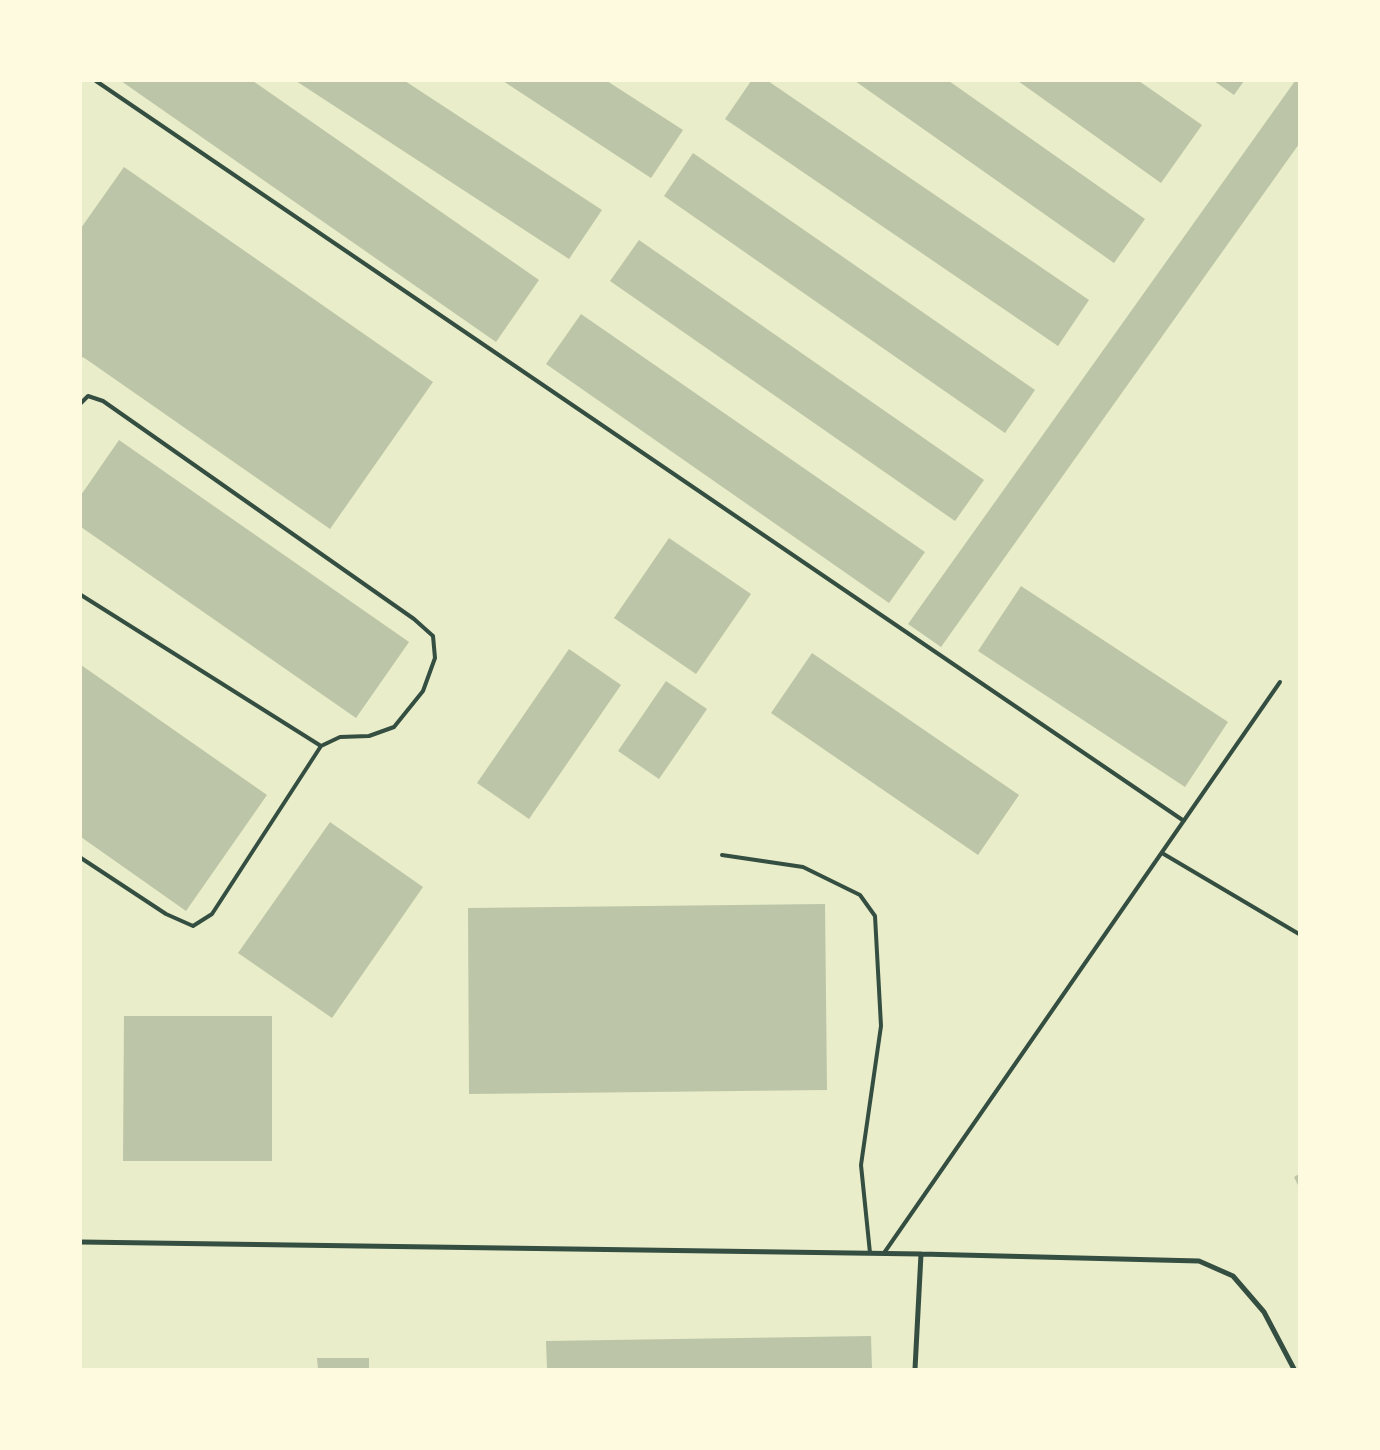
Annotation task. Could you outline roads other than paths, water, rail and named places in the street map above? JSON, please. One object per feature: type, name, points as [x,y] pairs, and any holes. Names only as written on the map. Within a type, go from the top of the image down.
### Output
[{"type":"street","points":[[81,1242],[884,1253],[1199,1260],[1233,1276],[1264,1312],[1294,1369]]},
{"type":"street","points":[[915,1369],[921,1254]]},
{"type":"lane","points":[[96,81],[1184,821]]},
{"type":"lane","points":[[81,403],[88,396],[103,401],[414,619],[433,636],[435,658],[423,690],[394,727],[369,736],[340,737],[321,746],[212,914],[193,926],[166,914],[81,858]]},
{"type":"lane","points":[[81,595],[321,746]]},
{"type":"lane","points":[[884,1253],[1280,682]]},
{"type":"lane","points":[[1162,853],[1299,934]]},
{"type":"lane","points":[[722,856],[804,866],[860,895],[875,916],[881,1026],[861,1165],[870,1253]]}]
